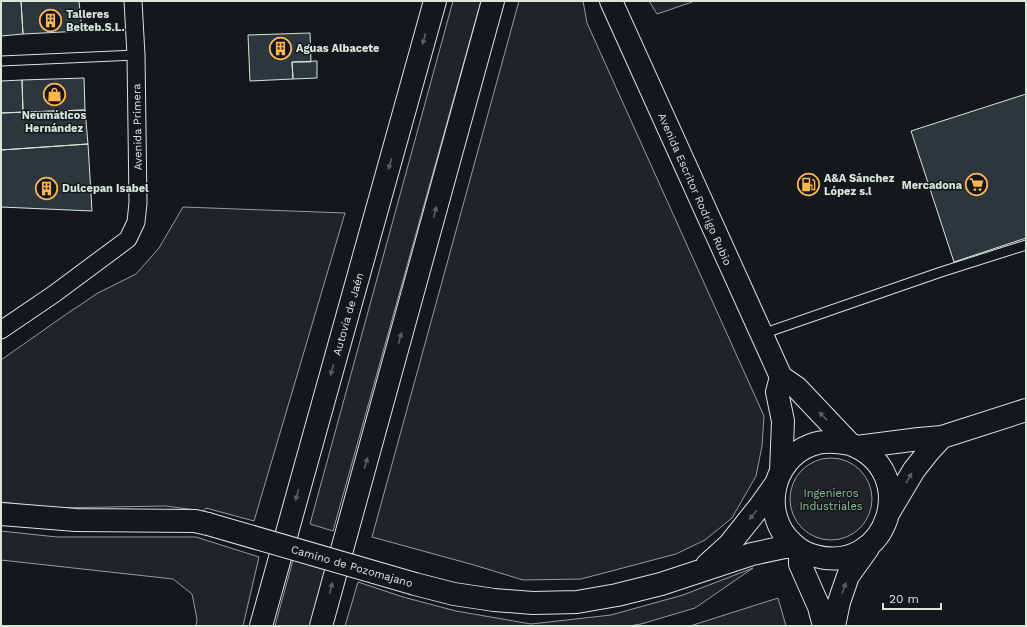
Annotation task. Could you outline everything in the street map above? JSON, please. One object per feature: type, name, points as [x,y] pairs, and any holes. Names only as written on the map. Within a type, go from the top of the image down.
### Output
[{"type":"main road","name":"Autovía de Jaén","points":[[261,626],[435,1]]},
{"type":"main road","points":[[321,626],[493,1]]},
{"type":"main road","name":"Avenida Escritor Rodrigo Rubio","points":[[611,1],[781,377],[797,388],[853,446]]},
{"type":"main road","points":[[781,377],[777,392],[783,421],[778,477],[773,502],[776,521],[786,537],[797,547],[814,556],[829,559],[845,557],[859,552],[872,543]]},
{"type":"main road","points":[[778,477],[794,456],[811,445],[830,441],[853,446],[942,438],[1026,410]]},
{"type":"main road","points":[[834,626],[839,602],[848,576],[883,529],[889,512],[914,470],[929,451],[942,438]]},
{"type":"main road","points":[[853,446],[873,458],[884,474],[890,493],[889,512]]},
{"type":"main road","name":"Camino de Pozomajano","points":[[701,570],[729,545],[760,506],[778,477]]},
{"type":"main road","name":"Camino de Pozomajano","points":[[1,514],[76,520],[195,521],[454,594],[494,600],[533,603],[576,602],[617,595],[661,584],[752,554],[797,547]]},
{"type":"main road","points":[[797,547],[800,564],[819,607],[824,626]]},
{"type":"street","name":"Avenida Primera","points":[[1,330],[54,294],[128,239],[136,222],[138,203],[136,55],[133,1]]},
{"type":"lane","points":[[1,61],[136,55]]},
{"type":"lane","points":[[761,335],[941,272],[1026,245]]},
{"type":"green space","points":[[453,1],[481,1],[333,531],[310,524]]},
{"type":"green space","points":[[519,1],[583,1],[587,23],[764,416],[762,446],[756,476],[732,518],[705,540],[676,554],[581,579],[523,580],[372,537]]},
{"type":"green space","points":[[649,1],[695,1],[657,14]]},
{"type":"green space","points":[[183,207],[345,213],[254,521],[206,508],[204,511],[165,506],[54,508],[1,502],[1,360],[98,293],[136,274],[159,248]]},
{"type":"green space","name":"Ingenieros Industriales","points":[[831,458],[847,461],[860,470],[869,483],[872,499],[869,515],[860,528],[847,537],[831,540],[815,537],[802,528],[793,515],[790,499],[793,483],[802,470],[815,461]]},
{"type":"green space","points":[[1,531],[57,537],[196,537],[259,557],[243,626],[196,626],[197,619],[192,594],[173,579],[1,560]]},
{"type":"green space","points":[[293,560],[325,570],[310,626],[275,626]]},
{"type":"green space","points":[[753,568],[695,608],[641,624],[629,626],[345,626],[358,582],[403,597],[456,611],[531,624],[611,615],[683,595]]},
{"type":"green space","points":[[778,598],[786,626],[690,626]]},
{"type":"building","points":[[1,1],[21,1],[23,34],[1,36]]},
{"type":"building","name":"Talleres Belteb.S.L.","points":[[21,1],[79,1],[82,31],[23,34]]},
{"type":"building","name":"Aguas Albacete","points":[[310,33],[311,62],[292,62],[293,79],[250,81],[248,35]]},
{"type":"building","points":[[317,61],[317,78],[293,79],[292,62]]},
{"type":"building","name":"Neumáticos Hernández","points":[[84,78],[85,110],[23,112],[22,80]]},
{"type":"building","points":[[22,80],[23,112],[1,113],[1,81]]},
{"type":"building","name":"Mercadona","points":[[1026,94],[1026,238],[954,262],[911,131]]},
{"type":"building","points":[[85,110],[88,144],[1,150],[1,113]]},
{"type":"building","name":"Dulcepan Isabel","points":[[88,144],[92,211],[1,207],[1,150]]},
{"type":"place","name":"Talleres Belteb.S.L.","points":[[51,20]]},
{"type":"place","name":"Aguas Albacete","points":[[280,48]]},
{"type":"place","name":"Neumáticos Hernández","points":[[54,95]]},
{"type":"place","name":"A&A Sánchez López s.l","points":[[809,184]]},
{"type":"place","name":"Mercadona","points":[[977,185]]},
{"type":"place","name":"Dulcepan Isabel","points":[[46,188]]}]
